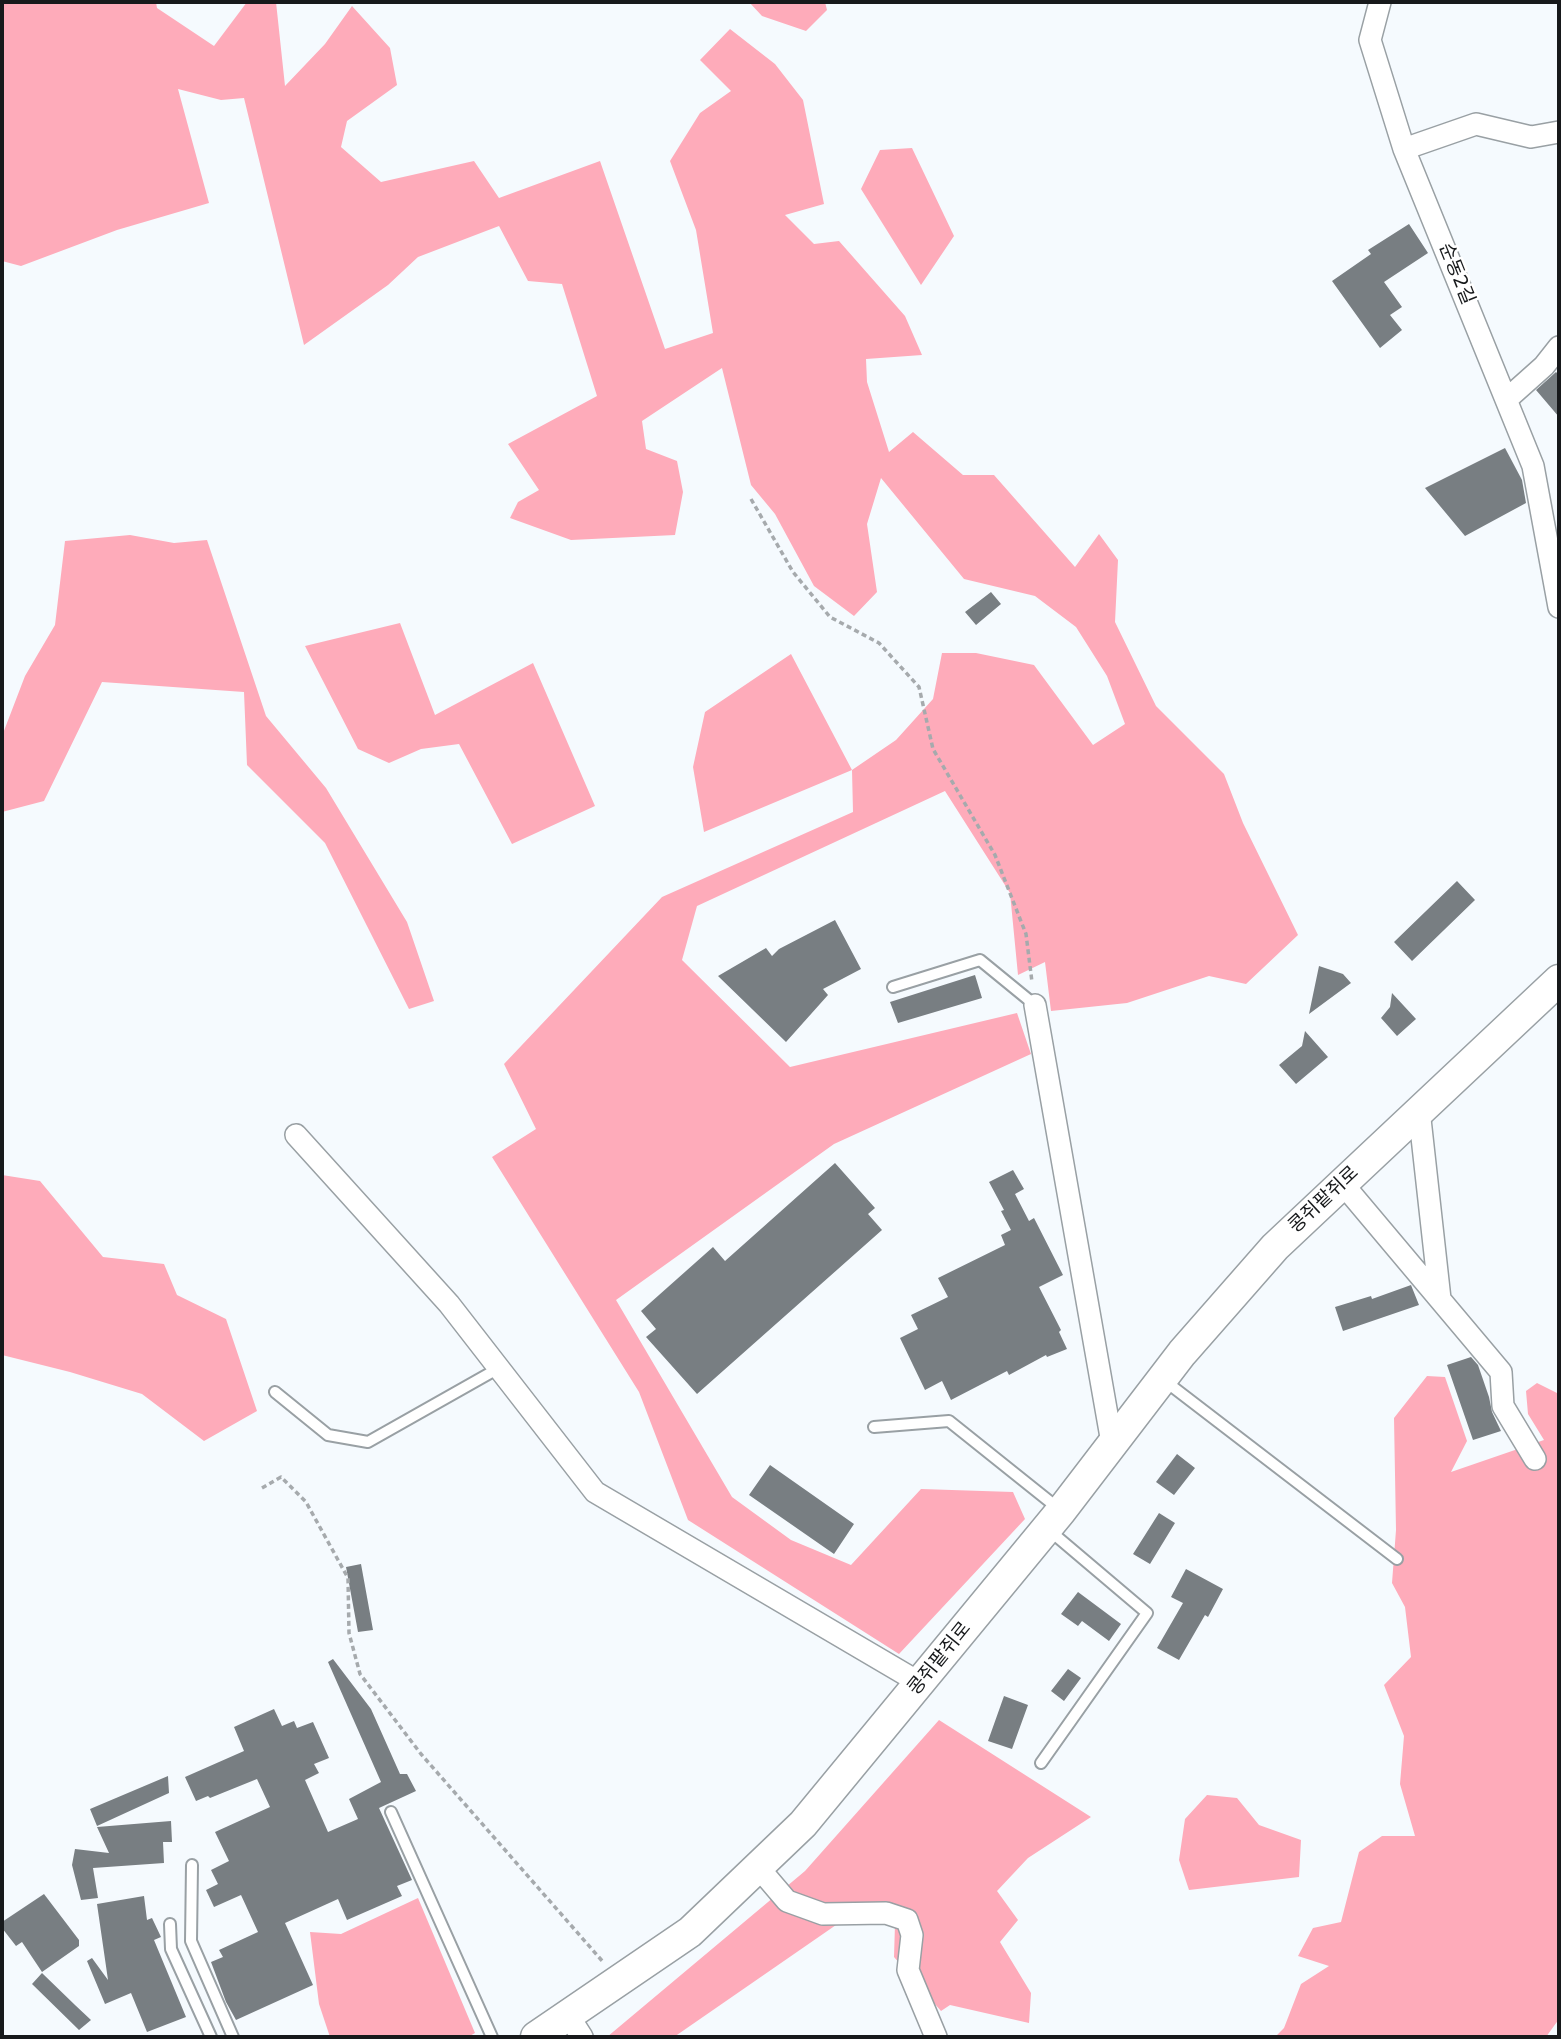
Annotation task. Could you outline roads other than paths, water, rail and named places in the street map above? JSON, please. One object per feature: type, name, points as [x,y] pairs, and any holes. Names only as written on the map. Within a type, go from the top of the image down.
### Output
[{"type":"main road","name":"콩쥐팥쥐로","points":[[536,2037],[575,2026],[619,1980],[690,1932],[803,1824],[1054,1520],[1162,1379],[1275,1247],[1559,980]]},
{"type":"street","name":"순동2길","points":[[1380,2],[1370,40],[1404,149],[1533,466],[1559,607]]},
{"type":"street","points":[[1404,149],[1476,124],[1531,137],[1559,132]]},
{"type":"street","points":[[1507,398],[1544,366],[1559,347]]},
{"type":"street","points":[[1035,1005],[1112,1443]]},
{"type":"street","points":[[1419,1110],[1440,1299]]},
{"type":"street","points":[[296,1135],[449,1304],[595,1492],[920,1683]]},
{"type":"street","points":[[1342,1183],[1501,1372],[1503,1406],[1535,1460]]},
{"type":"street","points":[[758,1867],[787,1901],[811,1910],[823,1914],[886,1913],[907,1920],[912,1935],[908,1970],[936,2037]]},
{"type":"lane","points":[[893,987],[981,960],[1035,1005]]},
{"type":"lane","points":[[275,1391],[328,1435],[368,1441],[499,1368]]},
{"type":"lane","points":[[1162,1379],[1397,1559]]},
{"type":"lane","points":[[874,1427],[949,1421],[1054,1520],[1147,1614],[1041,1763]]},
{"type":"lane","points":[[391,1812],[492,2037]]},
{"type":"lane","points":[[192,1865],[191,1941],[233,2037]]},
{"type":"lane","points":[[170,1924],[171,1949],[211,2037]]}]
